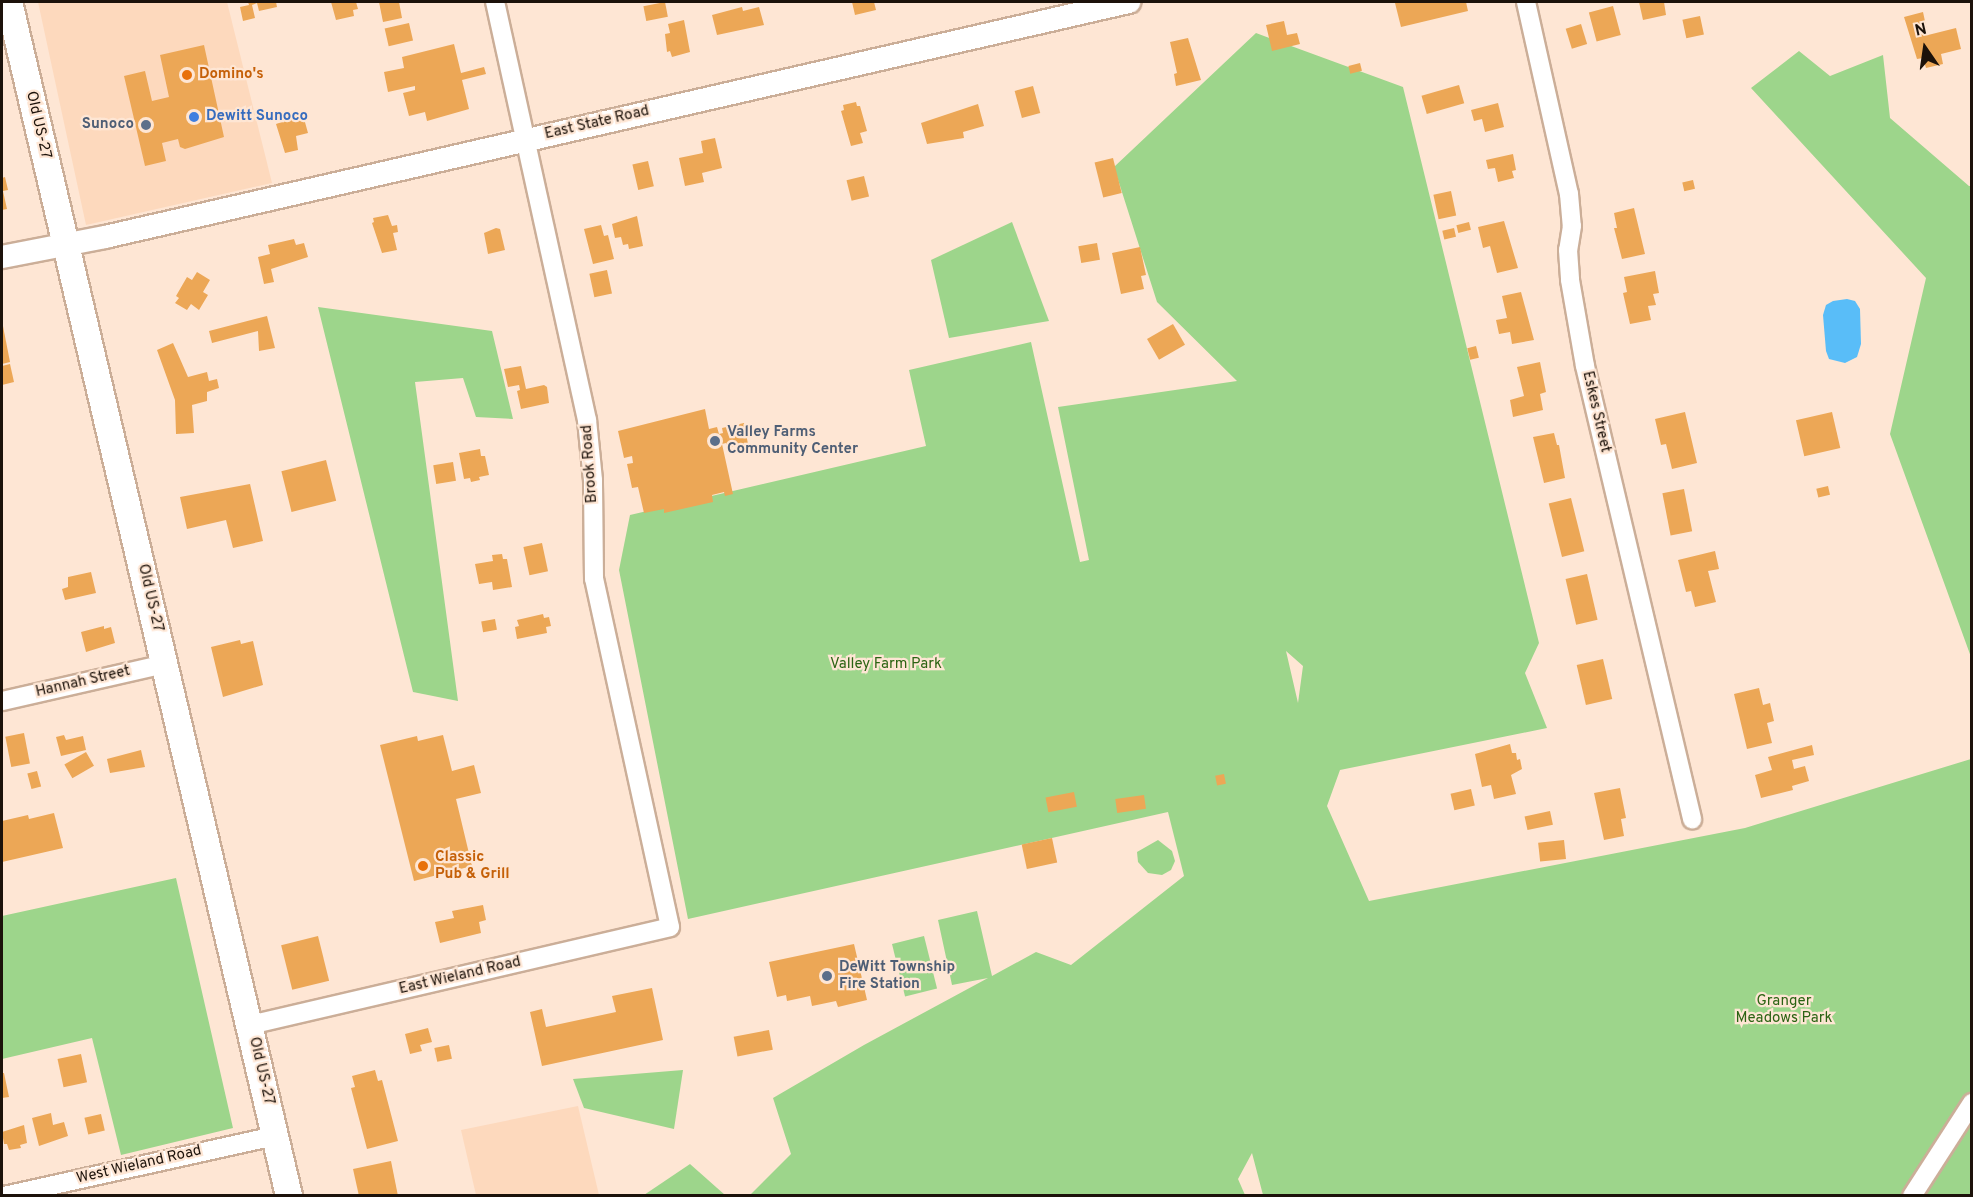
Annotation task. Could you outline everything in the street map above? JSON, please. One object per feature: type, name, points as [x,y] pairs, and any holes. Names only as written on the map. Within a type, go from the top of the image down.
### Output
[{"type":"main road","name":"Old US-27","points":[[9,2],[289,1196]]},
{"type":"street","name":"Brook Road","points":[[495,2],[587,420],[593,480],[594,579],[670,927]]},
{"type":"street","name":"East State Road","points":[[2,257],[526,140],[1121,2]]},
{"type":"street","name":"Eskes Street","points":[[1526,2],[1569,194],[1572,226],[1568,250],[1570,280],[1585,366],[1692,820]]},
{"type":"street","name":"Hannah Street","points":[[2,701],[165,664]]},
{"type":"street","name":"East Wieland Road","points":[[250,1025],[670,927]]},
{"type":"street","points":[[1912,1196],[1971,1103]]},
{"type":"street","name":"West Wieland Road","points":[[4,1196],[275,1136]]},
{"type":"shaded area","points":[[38,2],[227,2],[272,183],[86,225]]},
{"type":"shaded area","points":[[578,1106],[599,1195],[476,1195],[461,1130]]},
{"type":"green space","points":[[1256,33],[1403,87],[1539,643],[1525,673],[1547,728],[1340,770],[1327,806],[1369,901],[1745,828],[1971,759],[1971,1195],[1263,1195],[1252,1153],[1238,1179],[1245,1195],[750,1195],[791,1154],[773,1098],[864,1045],[988,978],[952,985],[938,920],[977,911],[992,976],[1036,952],[1071,965],[1184,876],[1168,812],[688,919],[619,570],[630,515],[926,446],[909,370],[1031,342],[1080,562],[1089,560],[1058,407],[1237,381],[1157,302],[1114,167]],"holes":[[[1286,651],[1303,666],[1298,703]]]},
{"type":"green space","points":[[1799,51],[1830,76],[1883,55],[1890,118],[1971,186],[1971,657],[1890,434],[1926,278],[1751,88]]},
{"type":"green space","points":[[1012,222],[1049,321],[949,338],[931,260]]},
{"type":"green space","points":[[318,307],[492,331],[513,419],[476,417],[463,378],[415,382],[458,701],[413,692]]},
{"type":"green space","points":[[1158,840],[1172,851],[1175,861],[1171,870],[1162,875],[1148,873],[1138,862],[1137,852]]},
{"type":"green space","points":[[176,878],[233,1128],[121,1155],[92,1038],[2,1059],[2,916]]},
{"type":"green space","points":[[924,936],[937,988],[905,996],[892,944]]},
{"type":"green space","points":[[683,1070],[674,1129],[584,1108],[573,1079]]},
{"type":"green space","points":[[690,1164],[725,1195],[644,1195]]},
{"type":"water","points":[[1847,299],[1855,301],[1860,309],[1861,344],[1857,357],[1845,363],[1829,359],[1826,351],[1823,315],[1826,305],[1833,301]]},
{"type":"building","points":[[248,2],[276,2],[277,7],[259,11],[257,3],[252,5],[255,18],[243,21],[240,7],[249,5]]},
{"type":"building","points":[[331,2],[356,2],[358,9],[353,10],[354,16],[336,20]]},
{"type":"building","points":[[379,2],[399,2],[402,18],[383,22]]},
{"type":"building","points":[[665,2],[668,17],[646,21],[643,6]]},
{"type":"building","points":[[852,2],[874,2],[876,10],[855,15]]},
{"type":"building","points":[[1466,2],[1468,11],[1401,27],[1395,3]]},
{"type":"building","points":[[1639,2],[1664,2],[1666,15],[1643,20]]},
{"type":"building","points":[[1613,6],[1621,35],[1597,41],[1589,12]]},
{"type":"building","points":[[742,7],[743,11],[759,7],[764,25],[717,35],[712,15]]},
{"type":"building","points":[[1923,12],[1928,35],[1956,28],[1961,49],[1941,54],[1943,64],[1926,68],[1923,58],[1917,59],[1904,17]]},
{"type":"building","points":[[1700,16],[1704,35],[1686,38],[1682,20]]},
{"type":"building","points":[[684,20],[690,52],[672,57],[670,51],[667,52],[665,34],[670,33],[668,24]]},
{"type":"building","points":[[1284,21],[1287,35],[1297,33],[1300,44],[1272,51],[1266,25]]},
{"type":"building","points":[[409,23],[413,41],[389,46],[385,29]]},
{"type":"building","points":[[1581,24],[1587,44],[1572,49],[1566,29]]},
{"type":"building","points":[[1188,38],[1201,80],[1176,86],[1174,74],[1177,73],[1170,42]]},
{"type":"building","points":[[454,44],[461,73],[484,67],[486,74],[462,80],[469,109],[427,121],[425,112],[409,116],[403,93],[415,90],[415,86],[388,92],[384,72],[404,68],[402,57]]},
{"type":"building","points":[[204,45],[224,137],[185,149],[180,147],[178,139],[162,143],[166,161],[145,166],[124,76],[145,71],[152,101],[169,97],[160,55]]},
{"type":"building","points":[[1360,63],[1362,71],[1350,74],[1348,66]]},
{"type":"building","points":[[1459,85],[1464,103],[1427,114],[1422,96]]},
{"type":"building","points":[[1033,86],[1040,113],[1022,118],[1015,91]]},
{"type":"building","points":[[856,102],[857,106],[860,106],[867,131],[860,133],[863,143],[851,146],[841,111],[844,110],[843,105]]},
{"type":"building","points":[[1498,103],[1504,127],[1485,132],[1482,119],[1474,121],[1471,110]]},
{"type":"building","points":[[978,104],[984,126],[963,132],[964,138],[927,144],[921,123]]},
{"type":"building","points":[[303,115],[308,133],[296,136],[298,150],[285,153],[276,124]]},
{"type":"building","points":[[715,138],[722,168],[702,173],[704,182],[685,186],[679,158],[703,153],[701,141]]},
{"type":"building","points":[[1513,154],[1516,170],[1512,171],[1514,178],[1498,182],[1495,168],[1488,169],[1486,160]]},
{"type":"building","points":[[1113,158],[1122,193],[1103,198],[1095,163]]},
{"type":"building","points":[[648,161],[654,186],[638,190],[632,165]]},
{"type":"building","points":[[864,176],[869,196],[852,201],[847,180]]},
{"type":"building","points":[[5,177],[8,190],[3,191],[7,209],[2,210],[2,178]]},
{"type":"building","points":[[1693,180],[1695,189],[1684,191],[1682,182]]},
{"type":"building","points":[[1451,191],[1456,215],[1439,219],[1433,195]]},
{"type":"building","points":[[1634,208],[1645,254],[1622,259],[1614,228],[1617,228],[1614,213]]},
{"type":"building","points":[[388,215],[392,226],[397,225],[398,232],[393,233],[397,250],[382,253],[372,223],[373,218]]},
{"type":"building","points":[[637,216],[643,246],[629,249],[628,244],[623,245],[621,237],[615,238],[612,224]]},
{"type":"building","points":[[1504,221],[1518,268],[1497,273],[1490,246],[1483,248],[1478,227]]},
{"type":"building","points":[[1469,222],[1471,230],[1458,233],[1456,225]]},
{"type":"building","points":[[601,225],[604,236],[608,235],[614,259],[593,264],[584,229]]},
{"type":"building","points":[[496,228],[500,229],[505,250],[488,254],[484,233]]},
{"type":"building","points":[[1454,228],[1456,237],[1444,239],[1442,231]]},
{"type":"building","points":[[294,239],[296,245],[304,243],[308,257],[271,269],[274,282],[264,284],[258,257],[270,254],[268,245]]},
{"type":"building","points":[[1097,243],[1100,260],[1081,263],[1078,246]]},
{"type":"building","points":[[1140,247],[1146,275],[1141,276],[1144,289],[1121,294],[1112,253]]},
{"type":"building","points":[[607,270],[612,293],[594,297],[589,274]]},
{"type":"building","points":[[1655,271],[1659,293],[1653,294],[1656,305],[1648,306],[1651,320],[1630,324],[1623,293],[1627,292],[1624,277]]},
{"type":"building","points":[[197,272],[210,280],[203,292],[208,295],[199,310],[191,304],[187,310],[175,303],[179,298],[176,296],[187,277],[192,280]]},
{"type":"building","points":[[1521,292],[1534,340],[1512,344],[1510,332],[1499,334],[1496,320],[1507,318],[1502,296]]},
{"type":"building","points":[[267,316],[275,348],[259,351],[258,331],[212,343],[209,331]]},
{"type":"building","points":[[2,321],[10,362],[2,364]]},
{"type":"building","points":[[1173,324],[1185,345],[1159,360],[1147,339]]},
{"type":"building","points":[[173,343],[188,377],[207,372],[209,381],[217,379],[219,388],[207,392],[207,401],[192,405],[194,433],[176,434],[175,400],[157,350]]},
{"type":"building","points":[[1476,346],[1479,358],[1470,360],[1467,348]]},
{"type":"building","points":[[1540,362],[1546,392],[1540,394],[1543,410],[1513,417],[1510,400],[1524,396],[1517,367]]},
{"type":"building","points":[[10,364],[14,382],[2,385],[2,366]]},
{"type":"building","points":[[521,366],[526,389],[544,385],[547,387],[549,403],[521,409],[517,391],[520,390],[519,385],[508,387],[504,369]]},
{"type":"building","points":[[705,409],[709,429],[717,427],[719,434],[723,433],[722,428],[744,423],[748,444],[727,448],[726,443],[722,444],[733,494],[725,496],[724,492],[712,495],[713,502],[664,513],[664,509],[644,513],[638,487],[632,488],[627,464],[633,463],[632,456],[624,458],[618,431]]},
{"type":"building","points":[[1685,412],[1697,463],[1672,469],[1666,444],[1661,445],[1655,419]]},
{"type":"building","points":[[1832,412],[1840,448],[1804,456],[1796,420]]},
{"type":"building","points":[[1554,433],[1557,445],[1559,445],[1565,478],[1544,483],[1533,437]]},
{"type":"building","points":[[480,449],[481,456],[485,456],[489,475],[471,482],[470,478],[464,479],[459,453]]},
{"type":"building","points":[[326,460],[336,501],[292,512],[281,471]]},
{"type":"building","points":[[453,462],[456,481],[436,484],[433,465]]},
{"type":"building","points":[[250,484],[263,541],[233,548],[226,520],[187,529],[180,497]]},
{"type":"building","points":[[1828,486],[1830,495],[1818,497],[1816,489]]},
{"type":"building","points":[[1684,489],[1692,531],[1671,535],[1662,493]]},
{"type":"building","points":[[1571,498],[1584,551],[1562,557],[1549,504]]},
{"type":"building","points":[[542,543],[548,571],[529,575],[523,547]]},
{"type":"building","points":[[1715,551],[1719,569],[1708,571],[1716,602],[1695,607],[1691,591],[1686,592],[1678,560]]},
{"type":"building","points":[[502,554],[503,559],[507,559],[512,587],[493,590],[492,582],[479,584],[475,564],[493,561],[492,555]]},
{"type":"building","points":[[91,572],[96,593],[65,600],[62,589],[68,587],[68,577]]},
{"type":"building","points":[[1587,574],[1598,620],[1576,625],[1566,579]]},
{"type":"building","points":[[543,614],[544,618],[549,617],[551,626],[546,627],[547,633],[517,639],[515,627],[519,626],[517,620]]},
{"type":"building","points":[[495,619],[497,630],[483,632],[481,621]]},
{"type":"building","points":[[104,626],[104,629],[111,627],[115,643],[86,652],[81,632]]},
{"type":"building","points":[[240,640],[241,644],[253,641],[263,685],[223,697],[211,647]]},
{"type":"building","points":[[1603,659],[1612,699],[1586,705],[1577,665]]},
{"type":"building","points":[[1759,688],[1763,705],[1770,703],[1774,721],[1767,723],[1772,743],[1747,749],[1734,694]]},
{"type":"building","points":[[24,733],[30,763],[11,767],[5,737]]},
{"type":"building","points":[[64,735],[66,740],[83,736],[86,750],[61,756],[56,737]]},
{"type":"building","points":[[443,735],[452,771],[474,765],[481,793],[456,799],[472,866],[414,881],[380,745],[417,736],[418,741]]},
{"type":"building","points":[[1510,744],[1512,753],[1516,753],[1517,760],[1520,759],[1522,769],[1511,775],[1516,794],[1494,799],[1491,785],[1482,787],[1475,754]]},
{"type":"building","points":[[1812,745],[1814,755],[1792,760],[1794,769],[1805,766],[1809,781],[1792,786],[1793,790],[1761,798],[1755,775],[1772,770],[1768,757]]},
{"type":"building","points":[[141,750],[145,767],[110,773],[107,759]]},
{"type":"building","points":[[86,752],[94,766],[72,778],[64,764]]},
{"type":"building","points":[[37,771],[41,786],[31,789],[27,774]]},
{"type":"building","points":[[1224,774],[1226,784],[1217,786],[1215,776]]},
{"type":"building","points":[[1620,788],[1626,818],[1621,819],[1624,836],[1604,840],[1594,793]]},
{"type":"building","points":[[1471,789],[1475,806],[1454,810],[1451,794]]},
{"type":"building","points":[[1074,792],[1077,807],[1048,812],[1046,798]]},
{"type":"building","points":[[1144,795],[1146,809],[1117,813],[1115,799]]},
{"type":"building","points":[[1550,811],[1553,825],[1527,830],[1525,816]]},
{"type":"building","points":[[54,813],[63,848],[2,862],[2,821],[28,815],[29,819]]},
{"type":"building","points":[[1052,838],[1057,862],[1027,869],[1022,844]]},
{"type":"building","points":[[1564,840],[1566,859],[1540,862],[1538,843]]},
{"type":"building","points":[[483,905],[486,920],[479,922],[481,933],[440,943],[435,922],[454,918],[452,911]]},
{"type":"building","points":[[318,936],[329,981],[292,990],[281,945]]},
{"type":"building","points":[[854,944],[867,1000],[838,1007],[836,1001],[812,1006],[810,996],[787,1001],[786,995],[777,997],[769,962]]},
{"type":"building","points":[[652,988],[663,1040],[542,1066],[530,1012],[542,1009],[546,1027],[616,1012],[612,996]]},
{"type":"building","points":[[428,1028],[432,1042],[420,1045],[422,1051],[410,1054],[405,1034]]},
{"type":"building","points":[[769,1030],[773,1050],[737,1057],[734,1037]]},
{"type":"building","points":[[449,1045],[452,1059],[437,1062],[434,1048]]},
{"type":"building","points":[[81,1054],[87,1082],[64,1087],[58,1059]]},
{"type":"building","points":[[375,1070],[378,1081],[382,1080],[398,1141],[367,1149],[351,1088],[355,1087],[352,1076]]},
{"type":"building","points":[[2,1073],[4,1073],[9,1097],[2,1098]]},
{"type":"building","points":[[51,1113],[53,1125],[64,1122],[68,1136],[39,1146],[32,1118]]},
{"type":"building","points":[[101,1114],[105,1131],[88,1134],[84,1118]]},
{"type":"building","points":[[24,1125],[27,1143],[20,1145],[21,1148],[9,1150],[7,1144],[4,1144],[2,1132]]},
{"type":"building","points":[[391,1161],[398,1196],[359,1196],[353,1169]]},
{"type":"place","name":"Domino's","points":[[187,75]]},
{"type":"place","name":"Dewitt Sunoco","points":[[194,117]]},
{"type":"place","name":"Sunoco","points":[[146,125]]},
{"type":"place","name":"Valley Farms Community Center","points":[[715,441]]},
{"type":"place","name":"Classic Pub & Grill","points":[[423,866]]},
{"type":"place","name":"DeWitt Township Fire Station","points":[[827,976]]},
{"type":"park label","name":"Valley Farm Park","points":[[886,665]]},
{"type":"park label","name":"Granger Meadows Park","points":[[1784,1010]]}]
